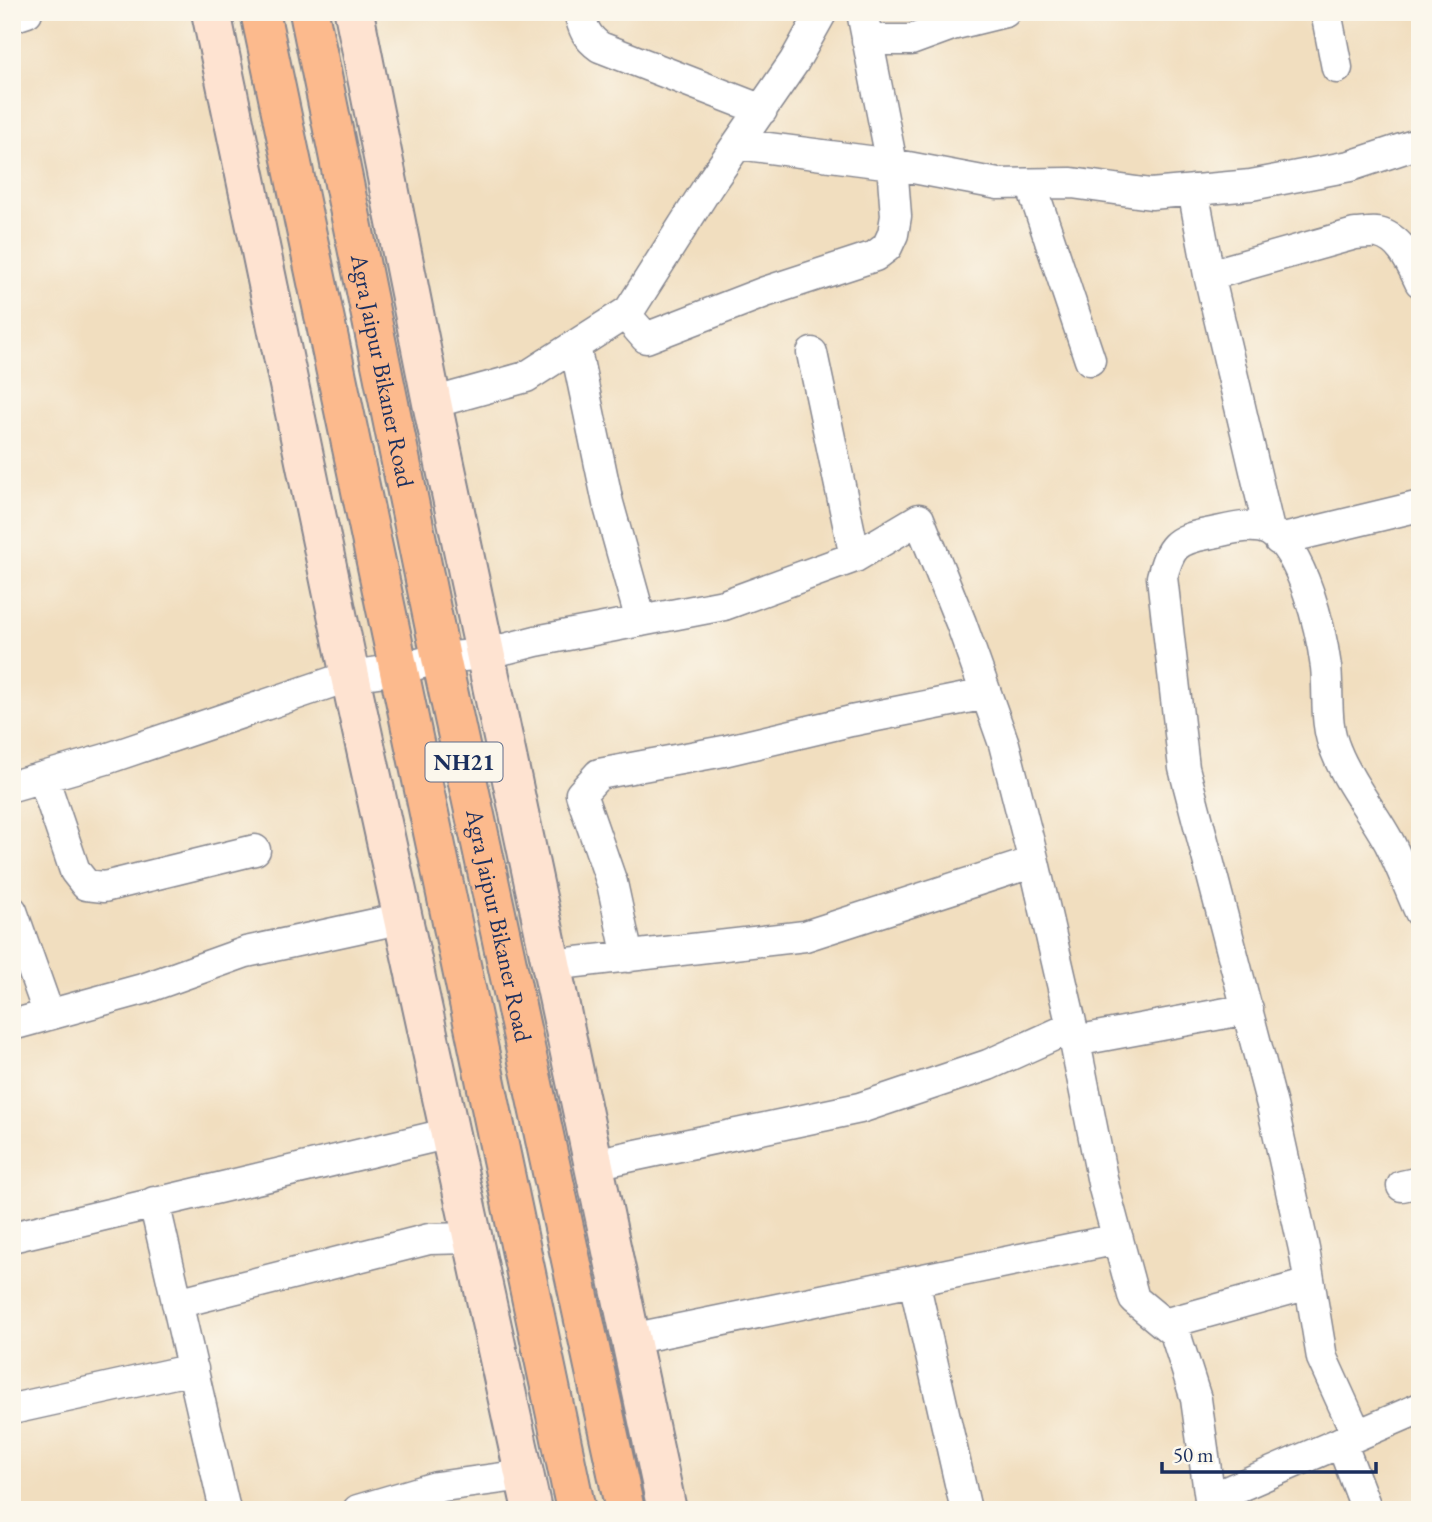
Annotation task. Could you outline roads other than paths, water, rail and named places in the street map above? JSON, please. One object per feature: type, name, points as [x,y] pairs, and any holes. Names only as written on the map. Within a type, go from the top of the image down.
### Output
[{"type":"highway","name":"Agra Jaipur Bikaner Road","points":[[260,12],[576,1510]]},
{"type":"highway","name":"Agra Jaipur Bikaner Road","points":[[309,12],[441,658],[625,1510]]},
{"type":"street","points":[[12,17],[27,12]]},
{"type":"street","points":[[211,12],[349,676],[528,1493],[436,1487],[358,1510]]},
{"type":"street","points":[[354,12],[432,403],[667,1510]]},
{"type":"street","points":[[579,12],[589,39],[600,47],[762,110]]},
{"type":"street","points":[[432,403],[526,377],[629,311],[794,62],[822,12]]},
{"type":"street","points":[[1326,12],[1336,68]]},
{"type":"street","points":[[625,314],[646,338],[765,292],[876,256],[887,247],[893,234],[896,216],[892,164],[864,26],[911,40],[992,14]]},
{"type":"street","points":[[738,144],[892,164],[998,184],[1072,183],[1151,194],[1251,185],[1350,166],[1420,143]]},
{"type":"street","points":[[1031,184],[1090,360]]},
{"type":"street","points":[[1193,190],[1209,275],[1274,535],[1295,559],[1308,590],[1326,666],[1329,727],[1335,751],[1390,844],[1420,912]]},
{"type":"street","points":[[1209,275],[1355,234],[1378,233],[1392,240],[1406,253],[1420,282]]},
{"type":"street","points":[[575,346],[608,503],[641,621]]},
{"type":"street","points":[[812,353],[855,557]]},
{"type":"street","points":[[1367,1510],[1349,1439],[1322,1358],[1310,1284],[1275,1118],[1184,768],[1162,577],[1168,553],[1180,542],[1200,535],[1246,527],[1274,535],[1420,506]]},
{"type":"street","points":[[12,786],[106,759],[349,676],[399,669],[441,658],[485,654],[536,641],[724,605],[855,557],[919,519],[961,623],[1004,744],[1073,1034],[1104,1188],[1135,1299],[1175,1333],[1196,1398],[1210,1499],[1420,1408]]},
{"type":"street","points":[[628,957],[612,883],[581,793],[599,774],[724,751],[852,721],[986,694]]},
{"type":"street","points":[[43,777],[75,871],[86,886],[104,887],[255,850]]},
{"type":"street","points":[[551,965],[805,936],[1034,862]]},
{"type":"street","points":[[12,1025],[143,989],[246,952],[403,918]]},
{"type":"street","points":[[15,928],[48,1015]]},
{"type":"street","points":[[594,1164],[860,1108],[1073,1034],[1248,1009]]},
{"type":"street","points":[[12,1237],[450,1133]]},
{"type":"street","points":[[154,1202],[225,1510]]},
{"type":"street","points":[[177,1303],[429,1239],[472,1238]]},
{"type":"street","points":[[631,1339],[1118,1239]]},
{"type":"street","points":[[914,1281],[966,1510]]},
{"type":"street","points":[[1164,1324],[1310,1284]]},
{"type":"street","points":[[12,1409],[193,1369]]}]
